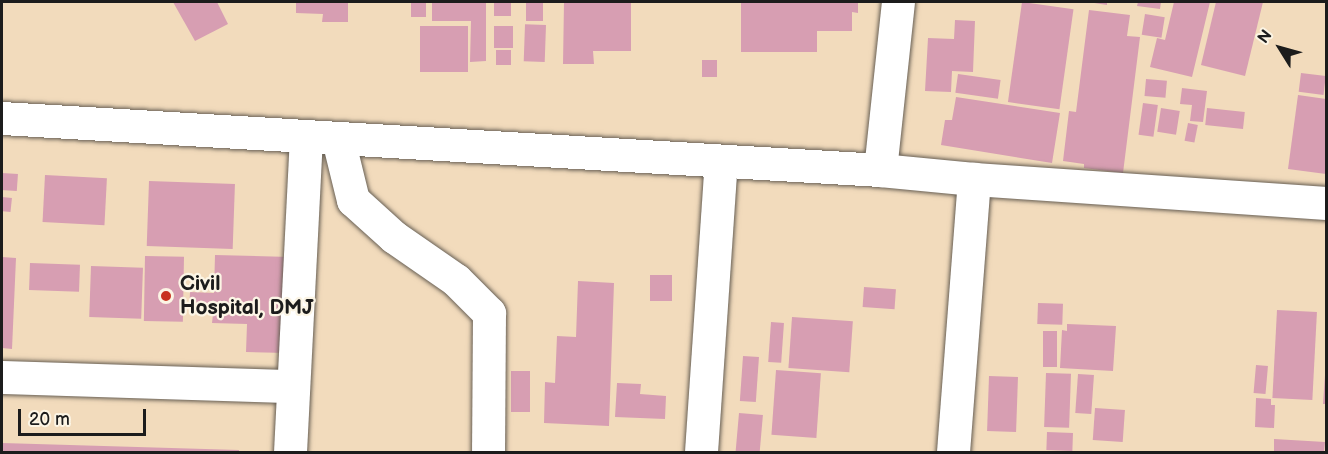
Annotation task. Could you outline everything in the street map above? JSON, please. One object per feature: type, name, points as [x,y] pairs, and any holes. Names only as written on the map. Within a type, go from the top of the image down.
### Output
[{"type":"street","points":[[880,170],[898,2]]},
{"type":"street","points":[[2,118],[880,170],[974,179],[1326,203]]},
{"type":"street","points":[[290,453],[293,386],[322,138]]},
{"type":"street","points":[[322,138],[353,200],[394,237],[456,280],[489,313],[488,453]]},
{"type":"street","points":[[701,453],[721,162]]},
{"type":"street","points":[[952,453],[974,179]]},
{"type":"street","points":[[2,377],[293,386]]},
{"type":"building","points":[[173,2],[217,2],[228,24],[195,41]]},
{"type":"building","points":[[296,2],[348,2],[348,22],[322,22],[323,14],[296,13]]},
{"type":"building","points":[[411,2],[426,2],[426,17],[411,17]]},
{"type":"building","points":[[432,2],[486,2],[486,61],[470,62],[471,21],[432,21]]},
{"type":"building","points":[[494,2],[511,2],[511,16],[494,16]]},
{"type":"building","points":[[526,2],[543,2],[543,21],[526,21]]},
{"type":"building","points":[[564,2],[631,2],[631,51],[593,51],[594,64],[563,64]]},
{"type":"building","points":[[741,2],[858,2],[858,13],[852,12],[852,31],[817,31],[817,52],[741,52]]},
{"type":"building","points":[[1022,2],[1073,9],[1059,109],[1008,102]]},
{"type":"building","points":[[1088,2],[1107,2],[1107,5]]},
{"type":"building","points":[[1138,2],[1161,2],[1160,9],[1137,6]]},
{"type":"building","points":[[1174,2],[1210,2],[1192,77],[1150,67],[1157,38],[1165,40]]},
{"type":"building","points":[[1216,2],[1263,2],[1245,76],[1201,65]]},
{"type":"building","points":[[1089,10],[1130,15],[1127,36],[1140,37],[1123,173],[1084,168],[1084,164],[1063,161],[1069,111],[1076,112]]},
{"type":"building","points":[[1145,14],[1165,17],[1161,38],[1142,35]]},
{"type":"building","points":[[955,20],[975,21],[973,72],[952,71],[951,92],[925,91],[928,38],[954,39]]},
{"type":"building","points":[[525,24],[546,25],[545,62],[524,61]]},
{"type":"building","points":[[420,26],[468,26],[468,72],[420,72]]},
{"type":"building","points":[[494,26],[513,26],[513,48],[494,48]]},
{"type":"building","points":[[496,50],[511,50],[511,65],[496,65]]},
{"type":"building","points":[[702,60],[717,60],[717,77],[702,77]]},
{"type":"building","points":[[1301,73],[1326,76],[1323,95],[1299,92]]},
{"type":"building","points":[[958,74],[1001,80],[998,99],[955,93]]},
{"type":"building","points":[[1146,79],[1167,81],[1165,98],[1145,96]]},
{"type":"building","points":[[1182,88],[1207,91],[1203,122],[1190,121],[1192,105],[1180,104]]},
{"type":"building","points":[[1298,95],[1326,99],[1326,174],[1288,169]]},
{"type":"building","points":[[956,97],[1060,113],[1052,163],[941,145],[945,120],[952,120]]},
{"type":"building","points":[[1143,103],[1158,105],[1153,137],[1139,135]]},
{"type":"building","points":[[1161,108],[1180,111],[1176,135],[1157,132]]},
{"type":"building","points":[[1207,108],[1245,112],[1243,129],[1205,125]]},
{"type":"building","points":[[1188,123],[1198,125],[1194,143],[1185,141]]},
{"type":"building","points":[[2,173],[18,174],[17,191],[2,190]]},
{"type":"building","points":[[45,175],[107,178],[104,225],[43,222]]},
{"type":"building","points":[[149,181],[235,184],[233,249],[147,246]]},
{"type":"building","points":[[2,197],[12,198],[10,212],[2,211]]},
{"type":"building","points":[[215,255],[290,257],[287,353],[246,352],[247,324],[212,323],[213,314],[189,313],[190,292],[214,293]]},
{"type":"building","points":[[145,256],[184,257],[183,322],[144,321]]},
{"type":"building","points":[[2,257],[16,258],[12,349],[2,348]]},
{"type":"building","points":[[30,263],[80,265],[79,292],[29,290]]},
{"type":"building","points":[[91,266],[143,268],[141,319],[89,317]]},
{"type":"building","points":[[650,275],[672,275],[672,301],[650,301]]},
{"type":"building","points":[[578,281],[614,283],[609,426],[544,423],[545,382],[555,383],[557,336],[576,337]]},
{"type":"building","points":[[864,287],[896,289],[895,309],[863,307]]},
{"type":"building","points":[[1038,303],[1063,304],[1062,325],[1037,324]]},
{"type":"building","points":[[1277,310],[1317,312],[1312,400],[1272,398]]},
{"type":"building","points":[[792,317],[853,321],[849,372],[788,368]]},
{"type":"building","points":[[771,322],[784,323],[781,363],[768,362]]},
{"type":"building","points":[[1067,324],[1116,326],[1113,371],[1060,368],[1062,330],[1067,331]]},
{"type":"building","points":[[1043,331],[1057,331],[1057,367],[1043,367]]},
{"type":"building","points":[[743,356],[759,357],[756,402],[740,401]]},
{"type":"building","points":[[1256,365],[1268,366],[1266,394],[1254,393]]},
{"type":"building","points":[[776,370],[821,373],[816,438],[771,435]]},
{"type":"building","points":[[511,371],[530,371],[530,412],[511,412]]},
{"type":"building","points":[[1046,373],[1071,374],[1069,428],[1044,427]]},
{"type":"building","points":[[1078,374],[1094,375],[1091,414],[1075,413]]},
{"type":"building","points":[[1325,375],[1326,404],[1323,404]]},
{"type":"building","points":[[989,376],[1018,377],[1016,432],[987,431]]},
{"type":"building","points":[[617,383],[641,384],[640,394],[666,396],[665,419],[615,417]]},
{"type":"building","points":[[1256,398],[1271,399],[1271,405],[1275,405],[1274,428],[1255,427]]},
{"type":"building","points":[[1095,408],[1125,410],[1123,442],[1093,440]]},
{"type":"building","points":[[739,413],[763,415],[760,452],[736,452]]},
{"type":"building","points":[[1047,432],[1073,433],[1072,451],[1046,450]]},
{"type":"building","points":[[1274,439],[1325,442],[1324,452],[1274,452]]},
{"type":"building","points":[[2,443],[239,450],[239,452],[2,452]]},
{"type":"place","name":"Civil Hospital, DMJ","points":[[166,296]]}]
